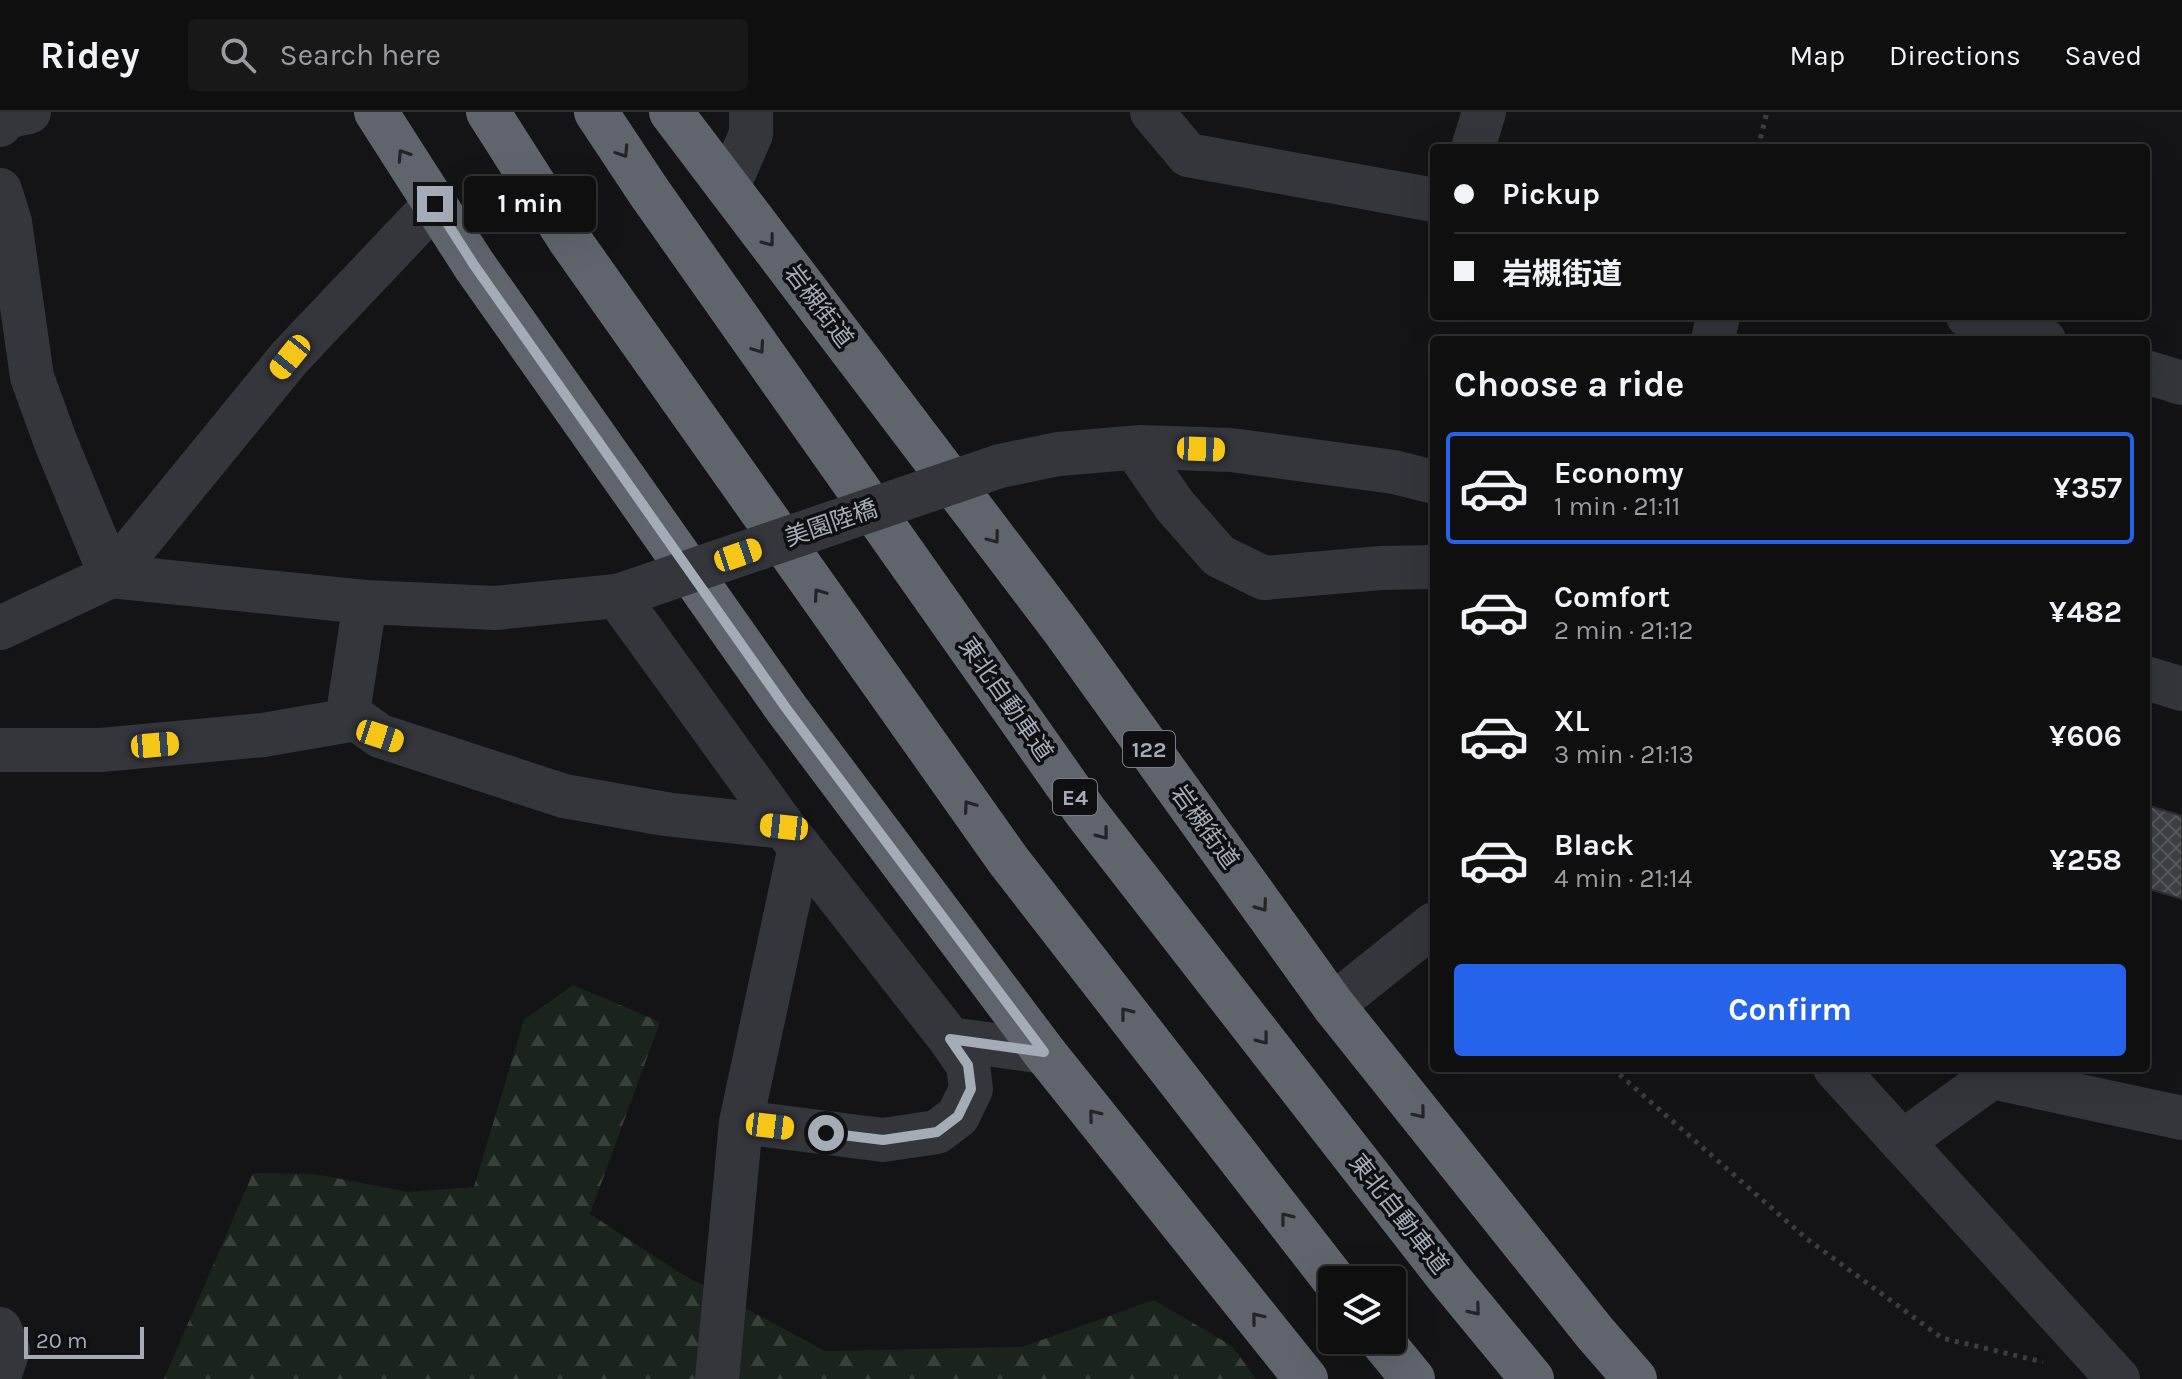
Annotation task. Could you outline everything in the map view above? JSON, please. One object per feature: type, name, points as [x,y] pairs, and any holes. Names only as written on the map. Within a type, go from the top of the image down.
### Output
[{"type":"highway","points":[[376,112],[474,265],[786,708],[1044,1052],[1306,1379]]},
{"type":"highway","points":[[488,112],[569,239],[1008,860],[1323,1266]]},
{"type":"highway","name":"東北自動車道","points":[[596,112],[658,205],[1085,811],[1447,1276],[1532,1379]]},
{"type":"highway","name":"岩槻街道","points":[[671,112],[1063,629],[1333,1005],[1635,1379]]},
{"type":"highway","points":[[1392,1354],[1413,1379]]},
{"type":"street","points":[[0,125],[1,118],[29,112]]},
{"type":"street","points":[[728,187],[751,134],[751,112]]},
{"type":"street","points":[[1152,112],[1188,155],[1430,199]]},
{"type":"street","points":[[1474,144],[1484,112]]},
{"type":"street","points":[[0,190],[10,222],[32,377],[111,576]]},
{"type":"street","points":[[0,628],[111,576],[290,357],[435,204]]},
{"type":"street","points":[[1981,320],[2031,336]]},
{"type":"street","points":[[2150,373],[2182,383]]},
{"type":"street","points":[[1135,448],[1175,506],[1219,556],[1264,578],[1430,567]]},
{"type":"street","name":"美園陸橋","points":[[111,576],[365,602],[495,608],[634,590],[1000,466],[1058,454],[1135,448],[1231,450],[1394,472],[1430,481]]},
{"type":"street","points":[[634,590],[792,837],[968,1065],[971,1089],[958,1116],[937,1132],[883,1140],[741,1122]]},
{"type":"street","points":[[365,602],[348,713],[380,736],[564,796],[792,837]]},
{"type":"street","points":[[2150,679],[2182,689]]},
{"type":"street","points":[[0,750],[101,750],[263,735],[356,719]]},
{"type":"street","points":[[717,1379],[741,1122],[792,837]]},
{"type":"street","points":[[1333,1005],[1430,927]]},
{"type":"street","points":[[950,1039],[1044,1052]]},
{"type":"street","points":[[1839,1072],[2118,1379]]},
{"type":"street","points":[[1902,1142],[1992,1077],[2182,1118]]},
{"type":"street","points":[[0,1329],[8,1350],[0,1374]]},
{"type":"path","points":[[1759,144],[1767,112]]},
{"type":"path","points":[[1617,1072],[1807,1239],[1942,1338],[2057,1365]]},
{"type":"green space","points":[[573,985],[660,1022],[590,1214],[680,1273],[825,1351],[1022,1347],[1154,1300],[1232,1346],[1256,1379],[164,1379],[253,1173],[315,1174],[408,1192],[474,1187],[524,1020]]},
{"type":"building","points":[[2150,806],[2182,816],[2182,899],[2150,889]]},
{"type":"route","points":[[435,204],[474,265],[786,708],[1044,1052],[950,1039],[968,1065],[971,1089],[958,1116],[937,1132],[883,1140],[826,1133]]}]
